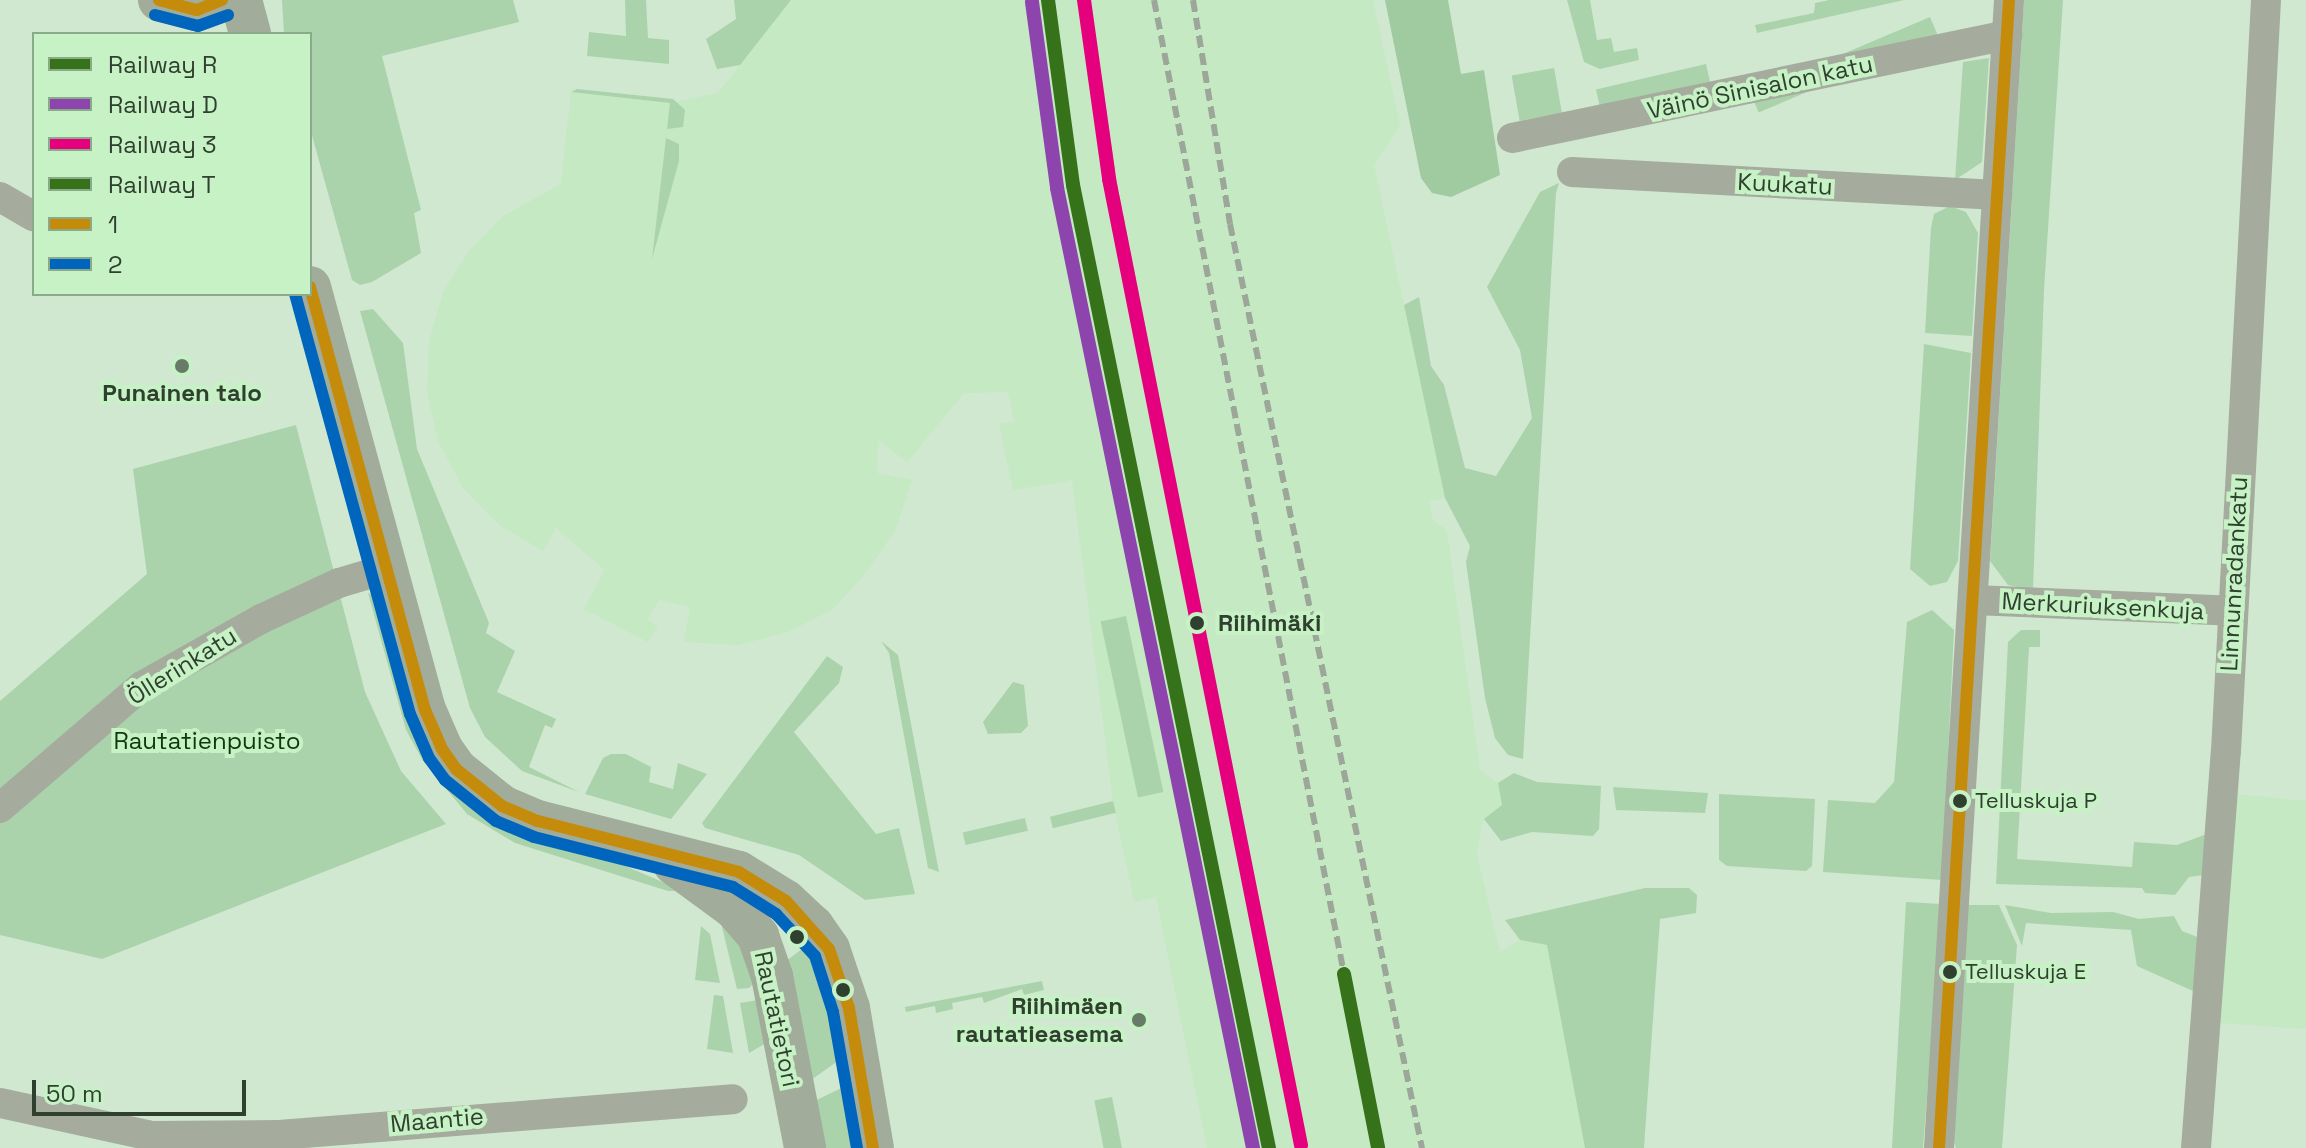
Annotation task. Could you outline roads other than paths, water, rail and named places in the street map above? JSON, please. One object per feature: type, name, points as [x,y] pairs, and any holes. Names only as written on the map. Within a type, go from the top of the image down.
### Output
[{"type":"street","points":[[163,3],[197,10],[222,0]]},
{"type":"street","points":[[241,0],[249,32]]},
{"type":"street","points":[[1939,1148],[2009,0]]},
{"type":"street","name":"Linnunradankatu","points":[[2196,1148],[2232,611],[2266,0]]},
{"type":"street","points":[[163,3],[198,32]]},
{"type":"street","name":"Väinö Sinisalon katu","points":[[1512,138],[2007,35]]},
{"type":"street","name":"Kuukatu","points":[[1572,172],[1997,195]]},
{"type":"street","points":[[0,197],[32,216]]},
{"type":"street","points":[[312,294],[389,568],[425,710],[456,769],[502,806],[526,816],[664,855],[739,872],[786,901],[813,926],[829,949],[849,1008],[873,1148]]},
{"type":"street","name":"Öllerinkatu","points":[[0,808],[142,686],[261,619],[339,583],[389,568]]},
{"type":"street","name":"Merkuriuksenkuja","points":[[1974,600],[2232,611]]},
{"type":"street","name":"Rautatietori","points":[[664,855],[734,908],[758,936],[772,976],[805,1148]]},
{"type":"street","name":"Maantie","points":[[0,1103],[151,1136],[279,1142],[733,1099]]},
{"type":"railway","points":[[1087,0],[1113,179],[1304,1148]]},
{"type":"railway","points":[[1154,0],[1344,974]]},
{"type":"railway","points":[[1193,0],[1230,224],[1422,1148]]},
{"type":"rail line","name":"R","points":[[1048,0],[1073,185],[1269,1148]]},
{"type":"rail line","name":"3","points":[[1084,0],[1109,179],[1301,1145]]},
{"type":"rail line","name":"D","points":[[1032,2],[1057,188],[1253,1148]]},
{"type":"rail line","name":"T","points":[[1344,974],[1378,1148]]},
{"type":"place","name":"Punainen talo","points":[[182,366]]},
{"type":"place","name":"Riihimäki","points":[[1197,623]]},
{"type":"place","name":"Telluskuja P","points":[[1960,801]]},
{"type":"place","name":"Telluskuja E","points":[[1950,972]]},
{"type":"place","name":"Riihimäen rautatieasema","points":[[1139,1020]]},
{"type":"park label","name":"Rautatienpuisto","points":[[207,741]]}]
